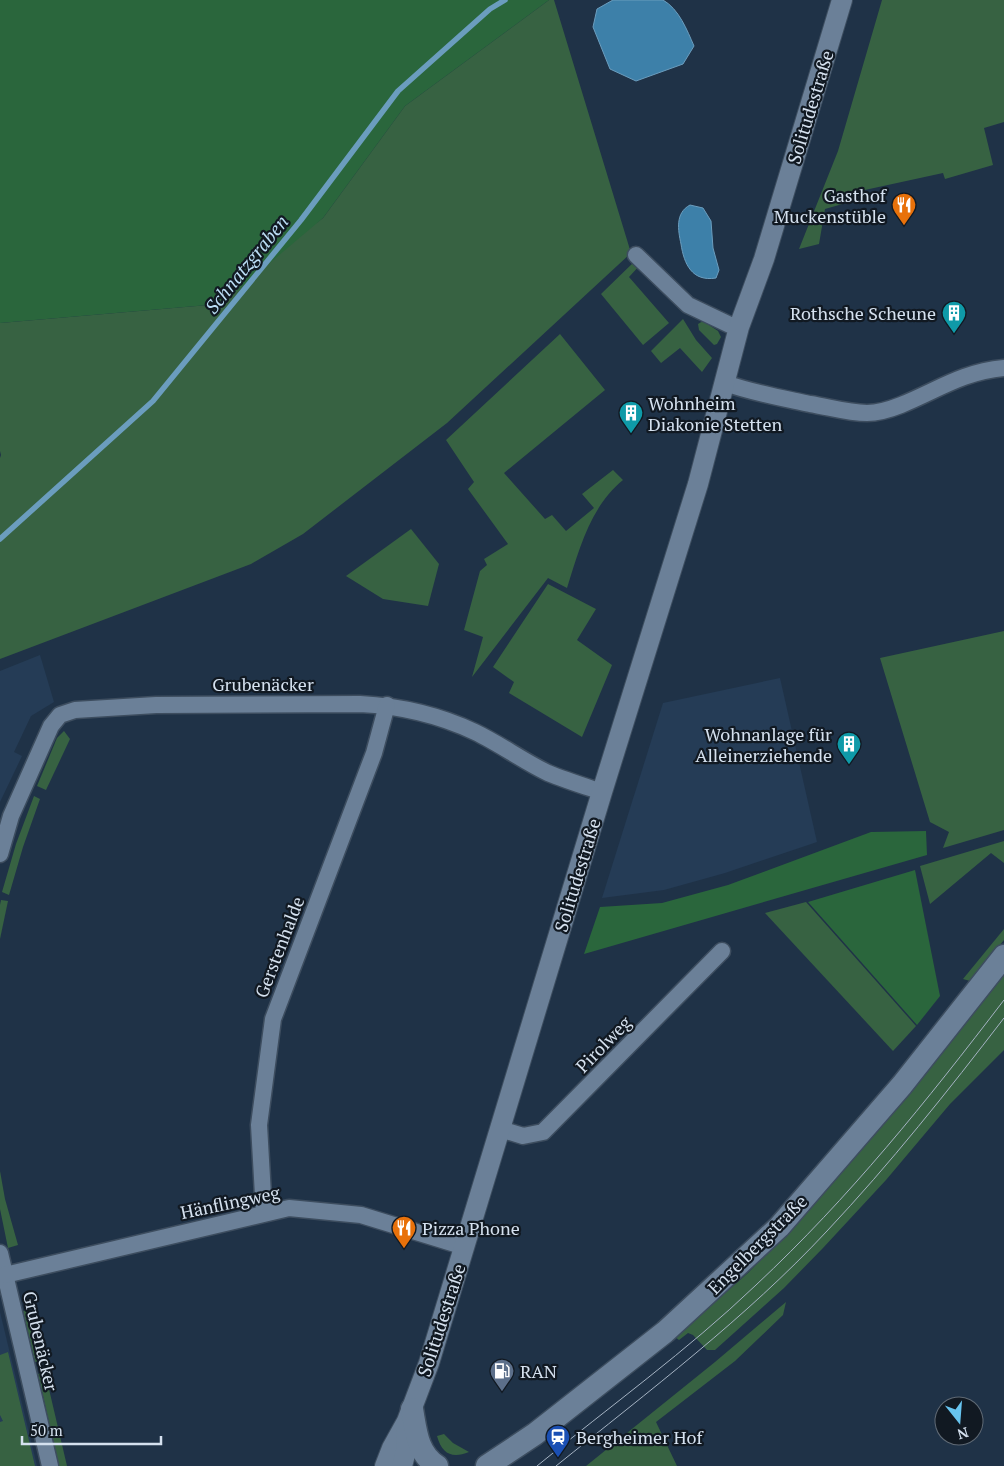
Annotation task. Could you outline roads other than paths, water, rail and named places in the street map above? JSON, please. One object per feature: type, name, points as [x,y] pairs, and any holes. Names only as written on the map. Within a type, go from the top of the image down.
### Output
[{"type":"main road","name":"Engelbergstraße","points":[[487,1466],[535,1434],[665,1332],[779,1227],[902,1085],[1004,956]]},
{"type":"main road","points":[[409,1415],[425,1456],[437,1466]]},
{"type":"street","name":"Solitudestraße","points":[[385,1466],[409,1415],[429,1363],[602,792],[698,484],[739,327],[764,259],[842,0]]},
{"type":"street","points":[[636,255],[688,305],[730,325],[739,327]]},
{"type":"street","points":[[725,383],[747,391],[843,410],[868,413],[900,406],[947,382],[988,370],[1004,368]]},
{"type":"street","name":"Grubenäcker","points":[[0,854],[11,816],[50,726],[60,715],[75,710],[156,705],[387,705],[445,720],[475,732],[548,773],[602,792]]},
{"type":"street","name":"Gerstenhalde","points":[[264,1213],[259,1125],[273,1019],[374,753],[387,705]]},
{"type":"street","name":"Pirolweg","points":[[500,1129],[522,1136],[543,1132],[722,951]]},
{"type":"street","name":"Hänflingweg","points":[[5,1275],[289,1208],[361,1215],[464,1247]]},
{"type":"street","name":"Grubenäcker","points":[[0,1253],[50,1466]]},
{"type":"street","name":"Solitudestraße","points":[[402,1466],[406,1451],[409,1415]]},
{"type":"waterway","name":"Schnatzgraben","points":[[0,539],[153,401],[301,220],[398,91],[490,9],[505,0]]},
{"type":"tram line","points":[[537,1466],[703,1333],[790,1252],[886,1148],[1004,1000]]},
{"type":"tram line","points":[[556,1466],[696,1353],[764,1294],[796,1263],[850,1206],[896,1153],[1004,1018]]},
{"type":"place","name":"Gasthof Muckenstüble","points":[[904,226]]},
{"type":"place","name":"Rothsche Scheune","points":[[954,334]]},
{"type":"place","name":"Wohnheim Diakonie Stetten","points":[[631,434]]},
{"type":"place","name":"Wohnanlage für Alleinerziehende","points":[[849,765]]},
{"type":"place","name":"Pizza Phone","points":[[404,1249]]},
{"type":"place","name":"RAN","points":[[502,1392]]},
{"type":"place","name":"Bergheimer Hof","points":[[558,1458]]}]
